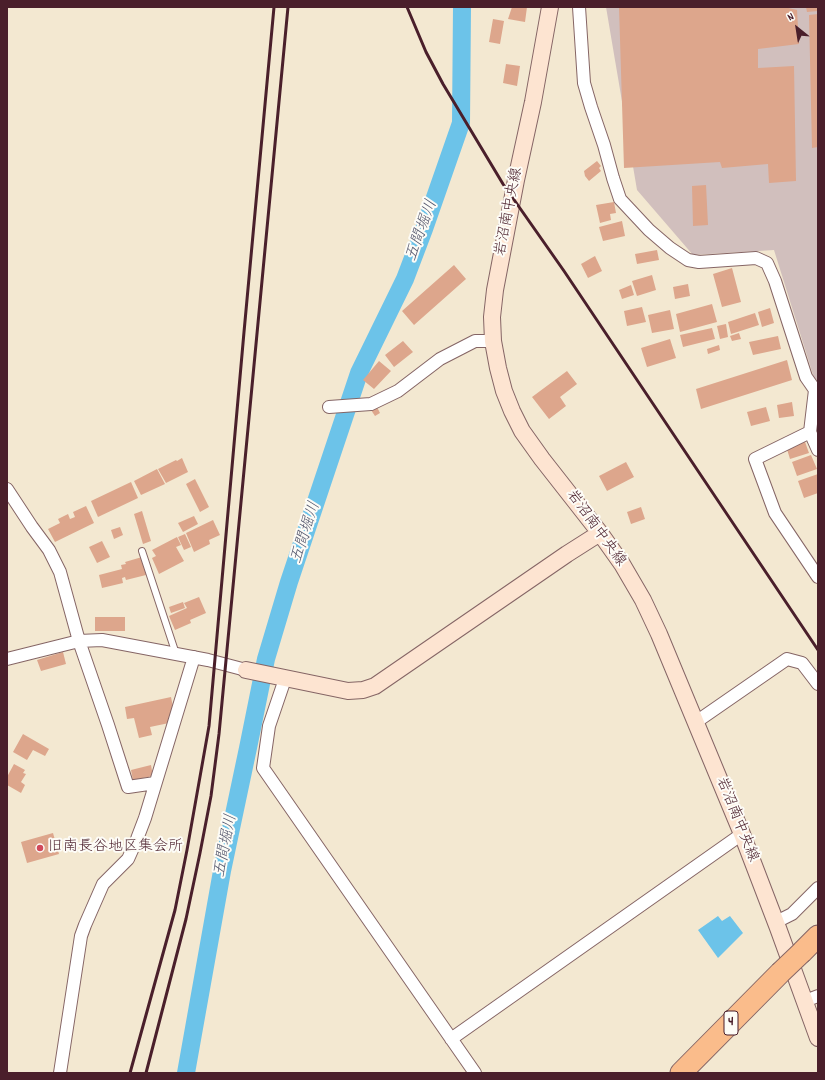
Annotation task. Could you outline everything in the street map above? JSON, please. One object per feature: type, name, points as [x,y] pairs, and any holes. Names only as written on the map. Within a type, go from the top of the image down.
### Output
[{"type":"highway","name":"4","points":[[681,1073],[809,957],[818,936]]},
{"type":"highway","name":"4","points":[[702,1073],[783,980]]},
{"type":"street","name":"岩沼南中央線","points":[[550,7],[495,290],[492,317],[493,341],[498,368],[504,391],[522,431],[600,533],[622,564],[643,600],[696,722],[776,922],[812,999],[818,1038]]},
{"type":"street","points":[[580,7],[584,83],[620,199],[670,248],[688,260],[698,262],[756,258],[768,263],[806,377],[816,391],[810,432],[818,450]]},
{"type":"street","points":[[328,407],[371,404],[398,391],[440,359],[475,340],[493,341]]},
{"type":"street","points":[[810,432],[755,459],[775,513],[818,577]]},
{"type":"street","points":[[7,489],[49,550],[60,572],[79,641],[128,786],[155,783]]},
{"type":"street","points":[[7,659],[79,641],[102,640],[194,657],[269,676],[348,691],[363,690],[375,686],[566,554],[600,533]]},
{"type":"street","points":[[60,1073],[85,925],[103,884],[128,859],[137,839],[194,657]]},
{"type":"street","points":[[696,722],[788,659],[802,663],[818,684]]},
{"type":"street","points":[[285,679],[269,726],[263,768],[475,1073]]},
{"type":"street","points":[[451,1038],[742,834]]},
{"type":"street","points":[[776,922],[792,914],[818,888]]},
{"type":"lane","points":[[142,551],[176,654]]},
{"type":"shaded area","points":[[606,7],[818,7],[818,381],[814,378],[774,250],[693,255],[637,190]]},
{"type":"water","points":[[718,916],[722,921],[730,916],[743,933],[718,958],[698,930]]},
{"type":"building","points":[[512,7],[527,7],[525,22],[508,19]]},
{"type":"building","points":[[619,7],[784,7],[797,10],[799,44],[758,49],[758,68],[794,66],[796,181],[769,183],[768,164],[722,168],[720,162],[624,168]]},
{"type":"building","points":[[806,7],[818,7],[818,11],[807,12]]},
{"type":"building","points":[[818,14],[818,147],[812,148],[809,15]]},
{"type":"building","points":[[493,19],[504,21],[500,44],[489,42]]},
{"type":"building","points":[[506,64],[520,66],[517,86],[503,83]]},
{"type":"building","points":[[597,161],[601,166],[599,168],[601,171],[589,181],[585,176],[584,171]]},
{"type":"building","points":[[706,185],[708,225],[693,226],[692,186]]},
{"type":"building","points":[[614,202],[616,213],[610,214],[611,220],[600,223],[596,205]]},
{"type":"building","points":[[622,221],[625,236],[603,241],[599,227]]},
{"type":"building","points":[[657,250],[659,260],[637,264],[635,254]]},
{"type":"building","points":[[595,256],[602,271],[588,278],[581,264]]},
{"type":"building","points":[[454,265],[466,279],[414,325],[402,311]]},
{"type":"building","points":[[732,268],[741,302],[722,307],[713,274]]},
{"type":"building","points":[[652,275],[656,290],[637,296],[632,281]]},
{"type":"building","points":[[688,284],[690,296],[675,299],[673,287]]},
{"type":"building","points":[[631,285],[634,295],[622,299],[619,290]]},
{"type":"building","points":[[712,304],[717,322],[680,332],[676,314]]},
{"type":"building","points":[[642,307],[646,322],[627,326],[624,311]]},
{"type":"building","points":[[770,308],[774,323],[762,327],[758,312]]},
{"type":"building","points":[[670,310],[674,329],[652,333],[648,315]]},
{"type":"building","points":[[755,313],[759,325],[731,334],[728,322]]},
{"type":"building","points":[[726,324],[728,337],[720,339],[717,326]]},
{"type":"building","points":[[712,328],[715,339],[683,347],[680,335]]},
{"type":"building","points":[[739,333],[741,339],[732,341],[730,336]]},
{"type":"building","points":[[778,336],[781,349],[753,355],[749,342]]},
{"type":"building","points":[[670,339],[676,358],[647,367],[641,348]]},
{"type":"building","points":[[403,341],[413,352],[394,367],[385,355]]},
{"type":"building","points":[[719,345],[720,350],[708,354],[707,349]]},
{"type":"building","points":[[787,360],[792,380],[701,409],[696,389]]},
{"type":"building","points":[[379,361],[391,371],[374,389],[363,380]]},
{"type":"building","points":[[567,371],[577,384],[560,397],[566,406],[549,419],[532,397]]},
{"type":"building","points":[[792,402],[794,416],[779,418],[777,405]]},
{"type":"building","points":[[377,407],[380,413],[375,416],[371,410]]},
{"type":"building","points":[[766,407],[770,421],[751,426],[747,412]]},
{"type":"building","points":[[804,439],[809,453],[790,459],[786,446]]},
{"type":"building","points":[[811,455],[817,469],[797,476],[792,462]]},
{"type":"building","points":[[182,458],[188,472],[166,483],[158,469]]},
{"type":"building","points":[[626,462],[634,477],[607,491],[599,476]]},
{"type":"building","points":[[157,469],[165,484],[141,495],[134,481]]},
{"type":"building","points":[[818,474],[818,493],[804,498],[798,481]]},
{"type":"building","points":[[195,479],[209,507],[200,512],[186,484]]},
{"type":"building","points":[[131,482],[138,498],[98,517],[91,501]]},
{"type":"building","points":[[86,506],[94,523],[55,542],[48,529],[60,523],[58,519],[68,514],[70,519],[75,517],[73,512]]},
{"type":"building","points":[[641,507],[645,519],[631,524],[627,512]]},
{"type":"building","points":[[142,511],[151,541],[143,544],[134,514]]},
{"type":"building","points":[[194,516],[198,524],[183,532],[178,523]]},
{"type":"building","points":[[213,520],[220,535],[209,540],[210,544],[194,552],[186,533]]},
{"type":"building","points":[[120,527],[123,535],[114,539],[111,530]]},
{"type":"building","points":[[185,534],[191,547],[184,550],[178,537]]},
{"type":"building","points":[[177,537],[181,545],[176,547],[184,561],[159,574],[152,558],[156,556],[152,550]]},
{"type":"building","points":[[102,541],[110,557],[97,563],[89,547]]},
{"type":"building","points":[[142,557],[146,575],[126,580],[125,577],[122,578],[123,583],[102,588],[99,575],[122,569],[121,565],[126,564],[125,562]]},
{"type":"building","points":[[199,597],[206,613],[190,620],[191,623],[175,630],[169,616],[187,608],[184,603]]},
{"type":"building","points":[[183,602],[185,608],[171,613],[169,607]]},
{"type":"building","points":[[95,617],[125,617],[125,631],[95,631]]},
{"type":"building","points":[[63,652],[66,664],[41,671],[37,660]]},
{"type":"building","points":[[171,697],[174,712],[169,723],[150,727],[152,735],[139,738],[134,718],[127,719],[125,707]]},
{"type":"building","points":[[23,734],[49,749],[45,756],[33,750],[27,760],[13,752]]},
{"type":"building","points":[[14,764],[25,770],[23,773],[26,774],[21,782],[25,785],[21,793],[7,785],[7,777]]},
{"type":"building","points":[[151,765],[153,776],[133,780],[131,770]]},
{"type":"building","name":"旧南長谷地区集会所","points":[[53,833],[59,854],[27,863],[21,842]]},
{"type":"waterway","name":"五間堀川","points":[[186,1073],[222,871],[266,659],[289,582],[359,373],[405,279],[461,123],[462,7]]},
{"type":"railway","points":[[130,1073],[175,910],[209,726],[274,7]]},
{"type":"railway","points":[[146,1073],[186,919],[211,796],[219,734],[288,7]]},
{"type":"railway","points":[[407,7],[426,52],[443,84],[503,184],[564,271],[818,650]]},
{"type":"place","name":"旧南長谷地区集会所","points":[[40,848]]}]
